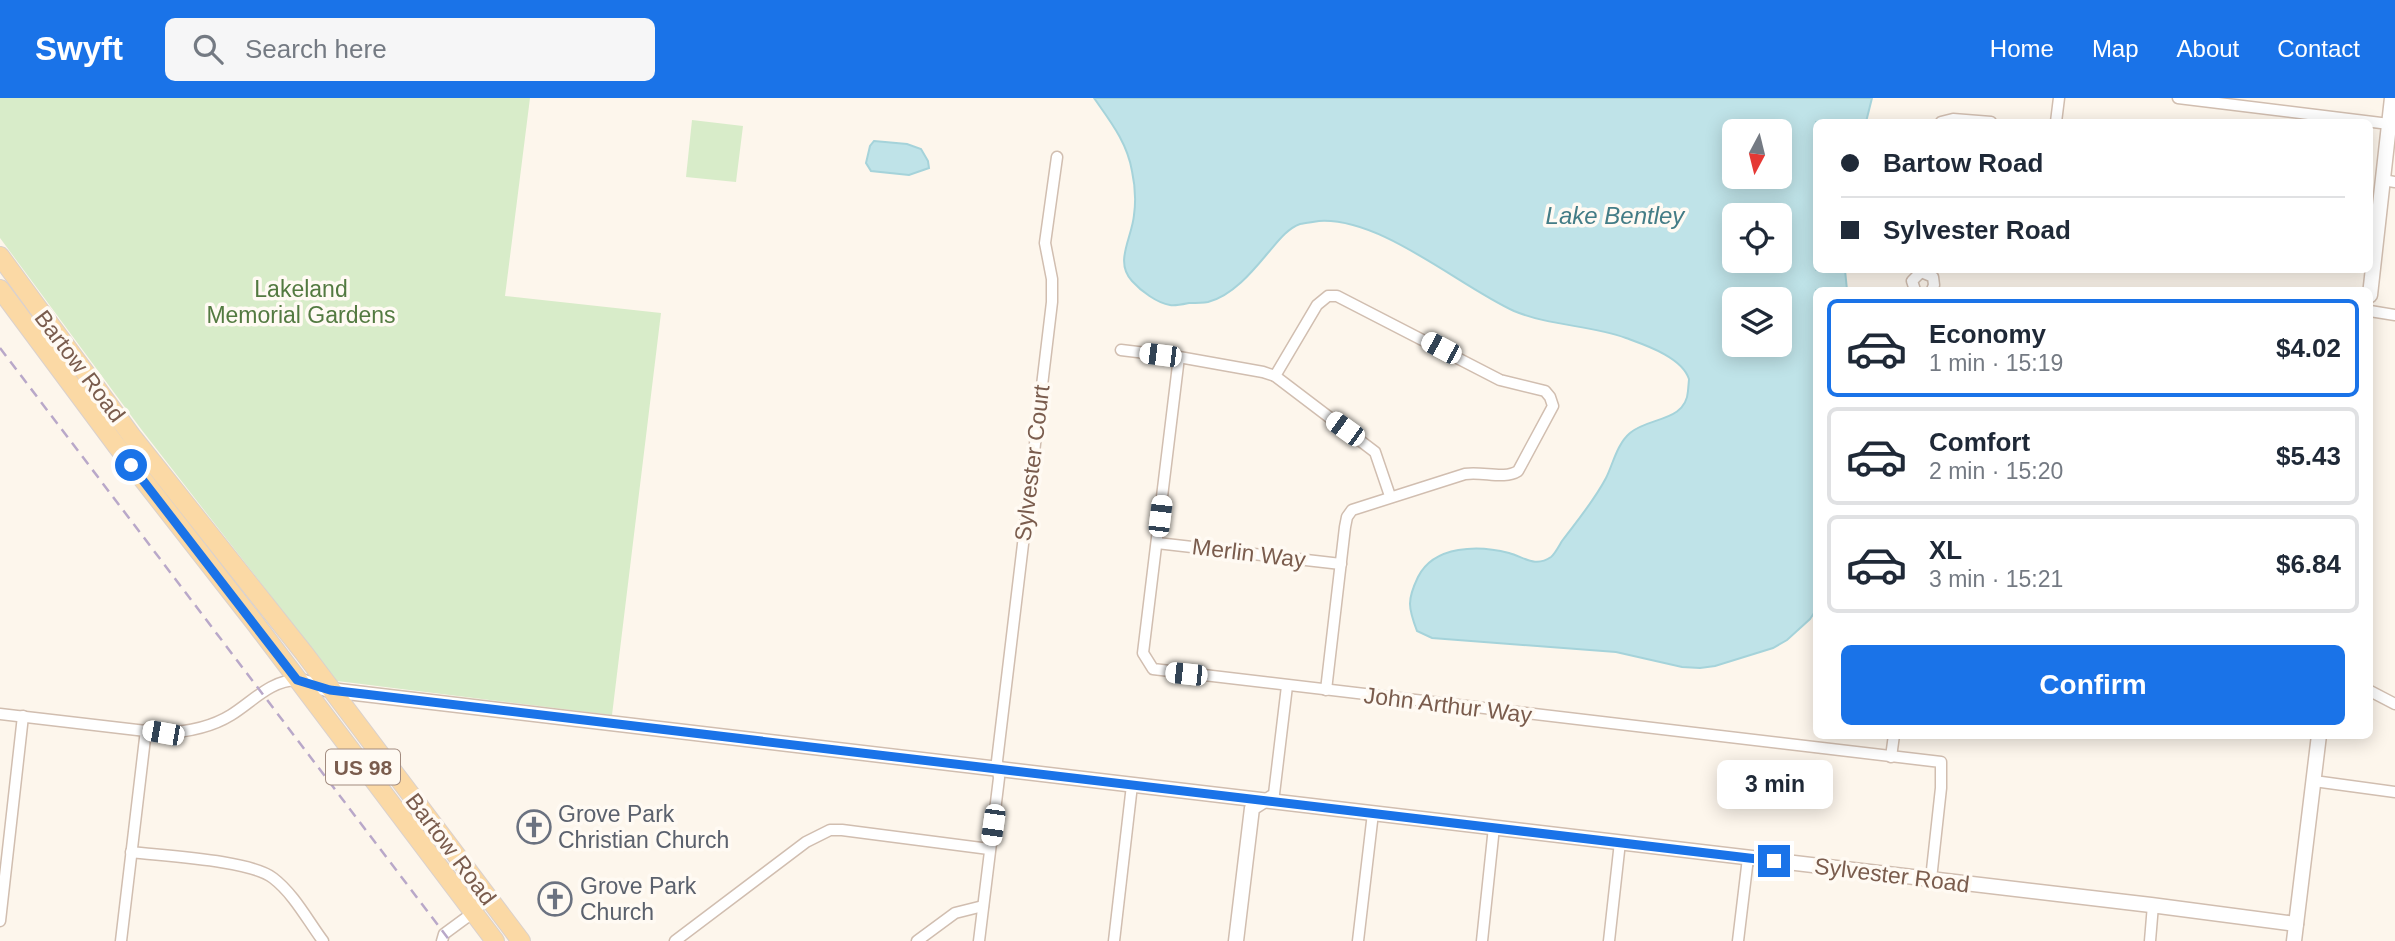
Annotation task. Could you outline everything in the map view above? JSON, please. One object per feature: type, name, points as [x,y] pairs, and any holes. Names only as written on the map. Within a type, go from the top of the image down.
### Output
[{"type":"main road","name":"Bartow Road","points":[[0,257],[131,435],[521,941]]},
{"type":"main road","name":"Bartow Road","points":[[0,289],[495,941]]},
{"type":"street","points":[[2056,119],[2059,98]]},
{"type":"street","points":[[2178,98],[2348,119]]},
{"type":"street","points":[[2373,238],[2389,181],[2392,98]]},
{"type":"street","points":[[2373,122],[2389,124]]},
{"type":"street","name":"Sylvester Court","points":[[979,941],[999,778],[998,747],[1052,302],[1052,279],[1045,243],[1057,157]]},
{"type":"street","points":[[1925,273],[1933,277],[1933,287]]},
{"type":"street","points":[[1275,376],[1317,305],[1328,296],[1337,296],[1500,380],[1537,387],[1550,397],[1553,406],[1518,471],[1511,476],[1480,472],[1465,474],[1352,510],[1347,517],[1326,690]]},
{"type":"street","points":[[2373,312],[2395,315]]},
{"type":"street","points":[[1121,350],[1179,357],[1275,376],[1375,452],[1390,496]]},
{"type":"street","name":"John Arthur Way","points":[[1179,357],[1143,653],[1153,669],[1941,762],[1941,788],[1931,879]]},
{"type":"street","name":"Merlin Way","points":[[1157,542],[1341,564]]},
{"type":"street","points":[[0,714],[163,733],[198,730],[229,716],[275,684],[285,680],[297,680]]},
{"type":"street","name":"Sylvester Road","points":[[297,680],[330,690],[2296,924]]},
{"type":"street","points":[[1236,941],[1252,808],[1274,794],[1287,686]]},
{"type":"street","points":[[2373,693],[2395,704]]},
{"type":"street","points":[[0,921],[23,716]]},
{"type":"street","points":[[121,941],[146,730]]},
{"type":"street","points":[[1891,757],[1893,739]]},
{"type":"street","points":[[2294,941],[2319,739]]},
{"type":"street","points":[[2314,781],[2395,792]]},
{"type":"street","points":[[1114,941],[1132,785]]},
{"type":"street","points":[[1358,941],[1373,813]]},
{"type":"street","points":[[1482,941],[1494,827]]},
{"type":"street","points":[[675,941],[806,842],[830,830],[989,849]]},
{"type":"street","points":[[1609,941],[1620,842]]},
{"type":"street","points":[[131,852],[256,869],[283,886],[323,941]]},
{"type":"street","points":[[1738,941],[1748,858]]},
{"type":"street","points":[[442,941],[444,934],[490,900]]},
{"type":"street","points":[[2150,941],[2153,905]]},
{"type":"street","points":[[917,941],[955,913],[983,906]]},
{"type":"green space","name":"Lakeland Memorial Gardens","points":[[0,98],[530,98],[505,296],[661,313],[612,715],[337,681],[141,429],[0,238]]},
{"type":"green space","points":[[692,120],[743,126],[736,182],[686,177]]},
{"type":"water","name":"Lake Bentley","points":[[1094,98],[1872,98],[1867,119],[1813,119],[1813,273],[1845,273],[1847,287],[1813,287],[1813,614],[1810,619],[1787,640],[1773,648],[1700,668],[1682,667],[1616,652],[1432,638],[1417,631],[1410,609],[1410,598],[1425,566],[1446,553],[1471,549],[1497,550],[1535,562],[1551,557],[1596,495],[1619,448],[1630,433],[1674,414],[1681,408],[1688,391],[1689,379],[1685,371],[1671,358],[1626,338],[1542,320],[1514,311],[1393,241],[1343,223],[1319,221],[1300,224],[1290,229],[1241,282],[1217,299],[1174,305],[1160,302],[1136,285],[1124,266],[1133,224],[1135,193],[1130,160],[1122,141]]},
{"type":"water","points":[[874,141],[907,144],[921,149],[929,168],[909,175],[871,171],[866,163]]},
{"type":"railway","points":[[0,348],[450,941]]},
{"type":"place","name":"Grove Park Christian Church","points":[[534,827]]},
{"type":"place","name":"Grove Park Church","points":[[555,899]]},
{"type":"route","points":[[131,465],[297,680],[330,690],[1774,861]]}]
